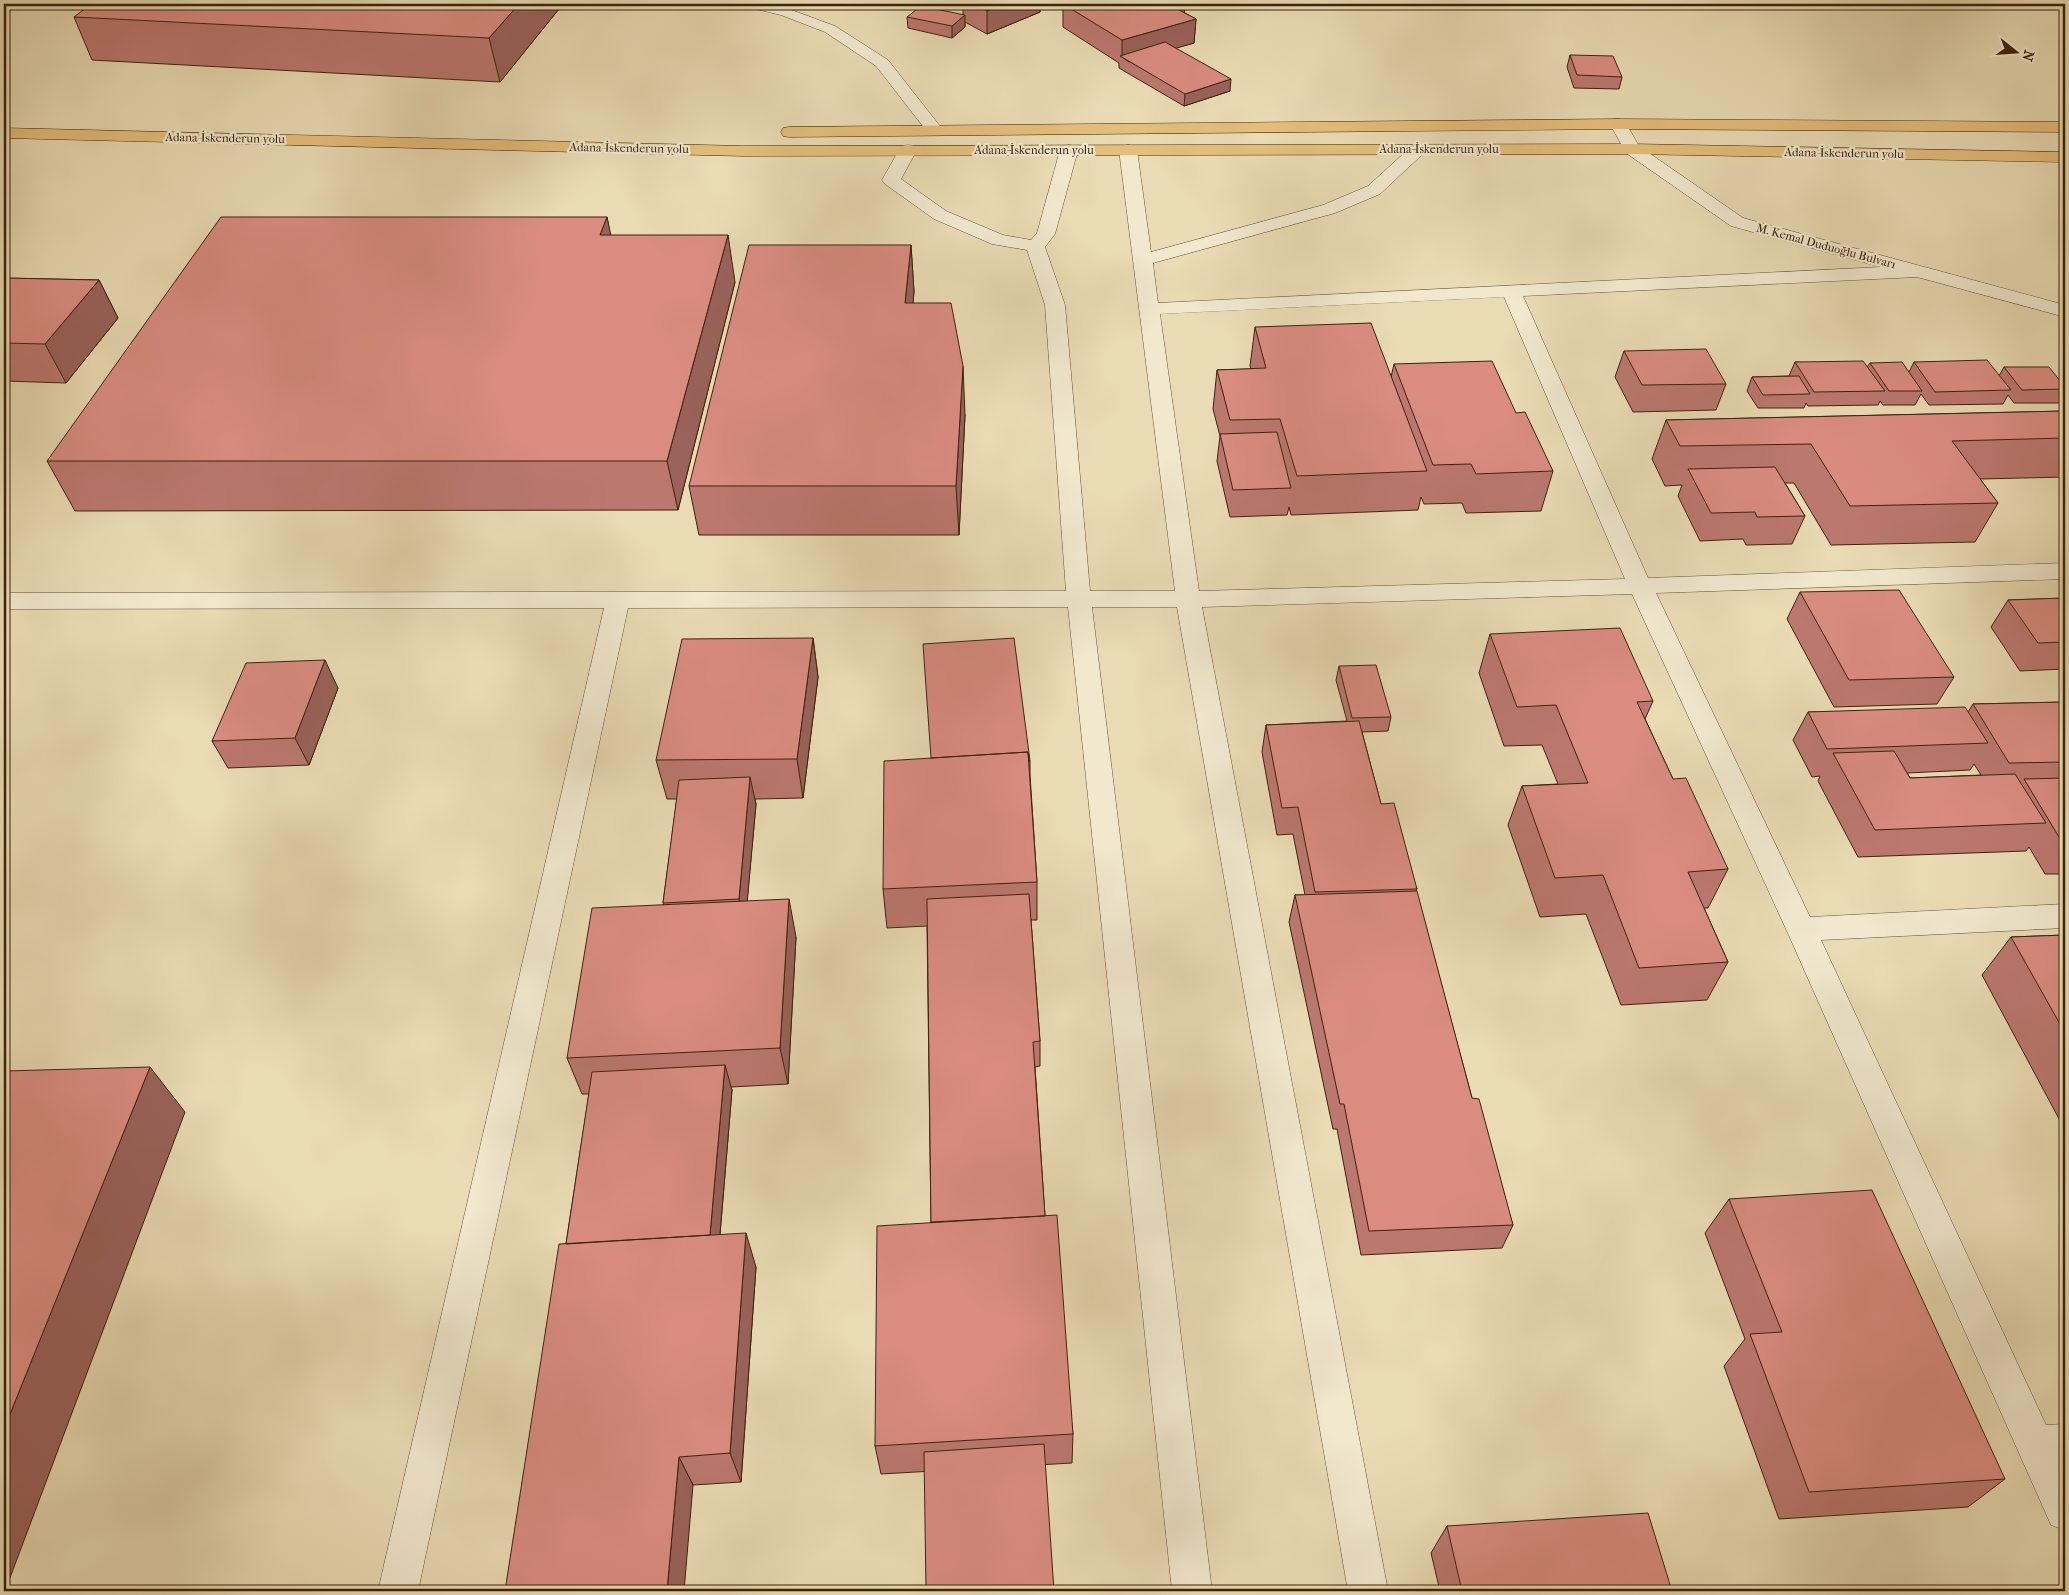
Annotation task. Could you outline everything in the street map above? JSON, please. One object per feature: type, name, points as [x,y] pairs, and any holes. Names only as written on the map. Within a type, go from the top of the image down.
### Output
[{"type":"highway","points":[[775,132],[1618,124],[2065,127]]},
{"type":"highway","name":"Adana-İskenderun yolu","points":[[4,133],[743,150],[1632,149],[2065,157]]},
{"type":"street","points":[[753,4],[786,12],[830,28],[882,63],[935,130]]},
{"type":"street","name":"M. Kemal Duduoğlu Bulvarı","points":[[1618,124],[1632,149],[1737,222],[2065,311]]},
{"type":"street","points":[[908,150],[892,180],[940,215],[999,240],[1036,246]]},
{"type":"street","points":[[1036,246],[1046,234],[1069,150]]},
{"type":"street","points":[[1128,150],[1188,599],[1368,1591]]},
{"type":"street","points":[[1142,260],[1329,209],[1374,190],[1418,150]]},
{"type":"street","points":[[1036,246],[1055,305],[1079,599],[1192,1591]]},
{"type":"street","points":[[1149,309],[1917,271]]},
{"type":"street","points":[[1511,291],[1640,586],[1801,929],[2050,1444],[2065,1511]]},
{"type":"street","points":[[4,601],[1188,599],[2065,571]]},
{"type":"street","points":[[398,1591],[618,600]]},
{"type":"street","points":[[1801,929],[2065,916]]},
{"type":"building","points":[[91,4],[519,4],[489,38],[74,17]]},
{"type":"building","points":[[973,4],[1004,4],[987,11]]},
{"type":"building","points":[[1063,4],[1168,4],[1196,19],[1122,40]]},
{"type":"building","points":[[921,6],[965,15],[952,26],[907,17]]},
{"type":"building","points":[[1165,42],[1231,79],[1185,94],[1120,56]]},
{"type":"building","points":[[1570,55],[1613,56],[1622,77],[1577,75]]},
{"type":"building","points":[[221,217],[607,217],[600,235],[728,235],[667,461],[47,461]]},
{"type":"building","points":[[749,245],[911,245],[905,303],[951,303],[963,366],[956,486],[689,486]]},
{"type":"building","points":[[4,278],[99,280],[45,344],[4,343]]},
{"type":"building","points":[[1371,323],[1427,471],[1297,476],[1280,419],[1230,420],[1217,370],[1266,368],[1255,327]]},
{"type":"building","points":[[1706,349],[1726,384],[1642,385],[1624,351]]},
{"type":"building","points":[[1987,360],[2011,390],[1935,392],[1914,362]]},
{"type":"building","points":[[1492,361],[1516,413],[1525,412],[1553,471],[1476,474],[1471,464],[1433,465],[1394,364]]},
{"type":"building","points":[[1863,361],[1885,391],[1814,392],[1795,362]]},
{"type":"building","points":[[1902,362],[1922,391],[1889,391],[1870,363]]},
{"type":"building","points":[[2004,367],[2049,367],[2065,389],[2022,390]]},
{"type":"building","points":[[1799,376],[1810,394],[1763,395],[1752,377]]},
{"type":"building","points":[[2065,411],[2065,438],[1952,441],[1998,503],[1850,506],[1811,444],[1680,446],[1666,420]]},
{"type":"building","points":[[1277,432],[1291,488],[1233,490],[1220,434]]},
{"type":"building","points":[[1775,467],[1805,516],[1757,517],[1755,512],[1711,513],[1688,469]]},
{"type":"building","points":[[1899,590],[1954,677],[1849,680],[1800,592]]},
{"type":"building","points":[[2065,598],[2065,642],[2038,643],[2008,600]]},
{"type":"building","points":[[1620,628],[1653,701],[1637,702],[1673,779],[1686,778],[1728,869],[1688,872],[1728,962],[1639,968],[1603,875],[1555,878],[1522,786],[1588,783],[1556,705],[1517,707],[1490,634]]},
{"type":"building","points":[[813,638],[797,759],[656,760],[682,639]]},
{"type":"building","points":[[1014,638],[1030,761],[1028,752],[931,758],[923,644]]},
{"type":"building","points":[[325,660],[295,738],[212,741],[246,663]]},
{"type":"building","points":[[1376,665],[1391,717],[1352,718],[1339,666]]},
{"type":"building","points":[[2065,702],[2065,762],[2009,763],[1973,704]]},
{"type":"building","points":[[1965,707],[1988,743],[1827,749],[1808,712]]},
{"type":"building","points":[[1359,721],[1381,804],[1394,803],[1417,889],[1315,892],[1298,807],[1282,808],[1266,725]]},
{"type":"building","points":[[1894,751],[1910,778],[2015,774],[2046,823],[1875,830],[1833,753]]},
{"type":"building","points":[[1028,752],[1037,882],[883,889],[884,761]]},
{"type":"building","points":[[750,777],[739,899],[663,903],[679,780]]},
{"type":"building","points":[[2065,778],[2065,847],[2024,779]]},
{"type":"building","points":[[1417,891],[1472,1098],[1479,1099],[1513,1225],[1369,1231],[1344,1104],[1340,1104],[1295,895]]},
{"type":"building","points":[[1029,894],[1040,1041],[1033,1042],[1045,1216],[931,1222],[927,899]]},
{"type":"building","points":[[789,899],[780,1048],[567,1058],[592,908]]},
{"type":"building","points":[[2065,935],[2065,1033],[2011,937]]},
{"type":"building","points":[[725,1065],[710,1235],[566,1244],[592,1072]]},
{"type":"building","points":[[150,1067],[4,1429],[4,1071]]},
{"type":"building","points":[[1872,1190],[2005,1479],[1809,1492],[1750,1334],[1782,1332],[1729,1199]]},
{"type":"building","points":[[1057,1215],[1073,1434],[875,1446],[877,1226]]},
{"type":"building","points":[[746,1233],[730,1453],[679,1457],[667,1591],[505,1591],[559,1244]]},
{"type":"building","points":[[1044,1444],[1054,1591],[926,1591],[924,1452]]},
{"type":"building","points":[[1648,1513],[1672,1591],[1462,1591],[1447,1526]]}]
